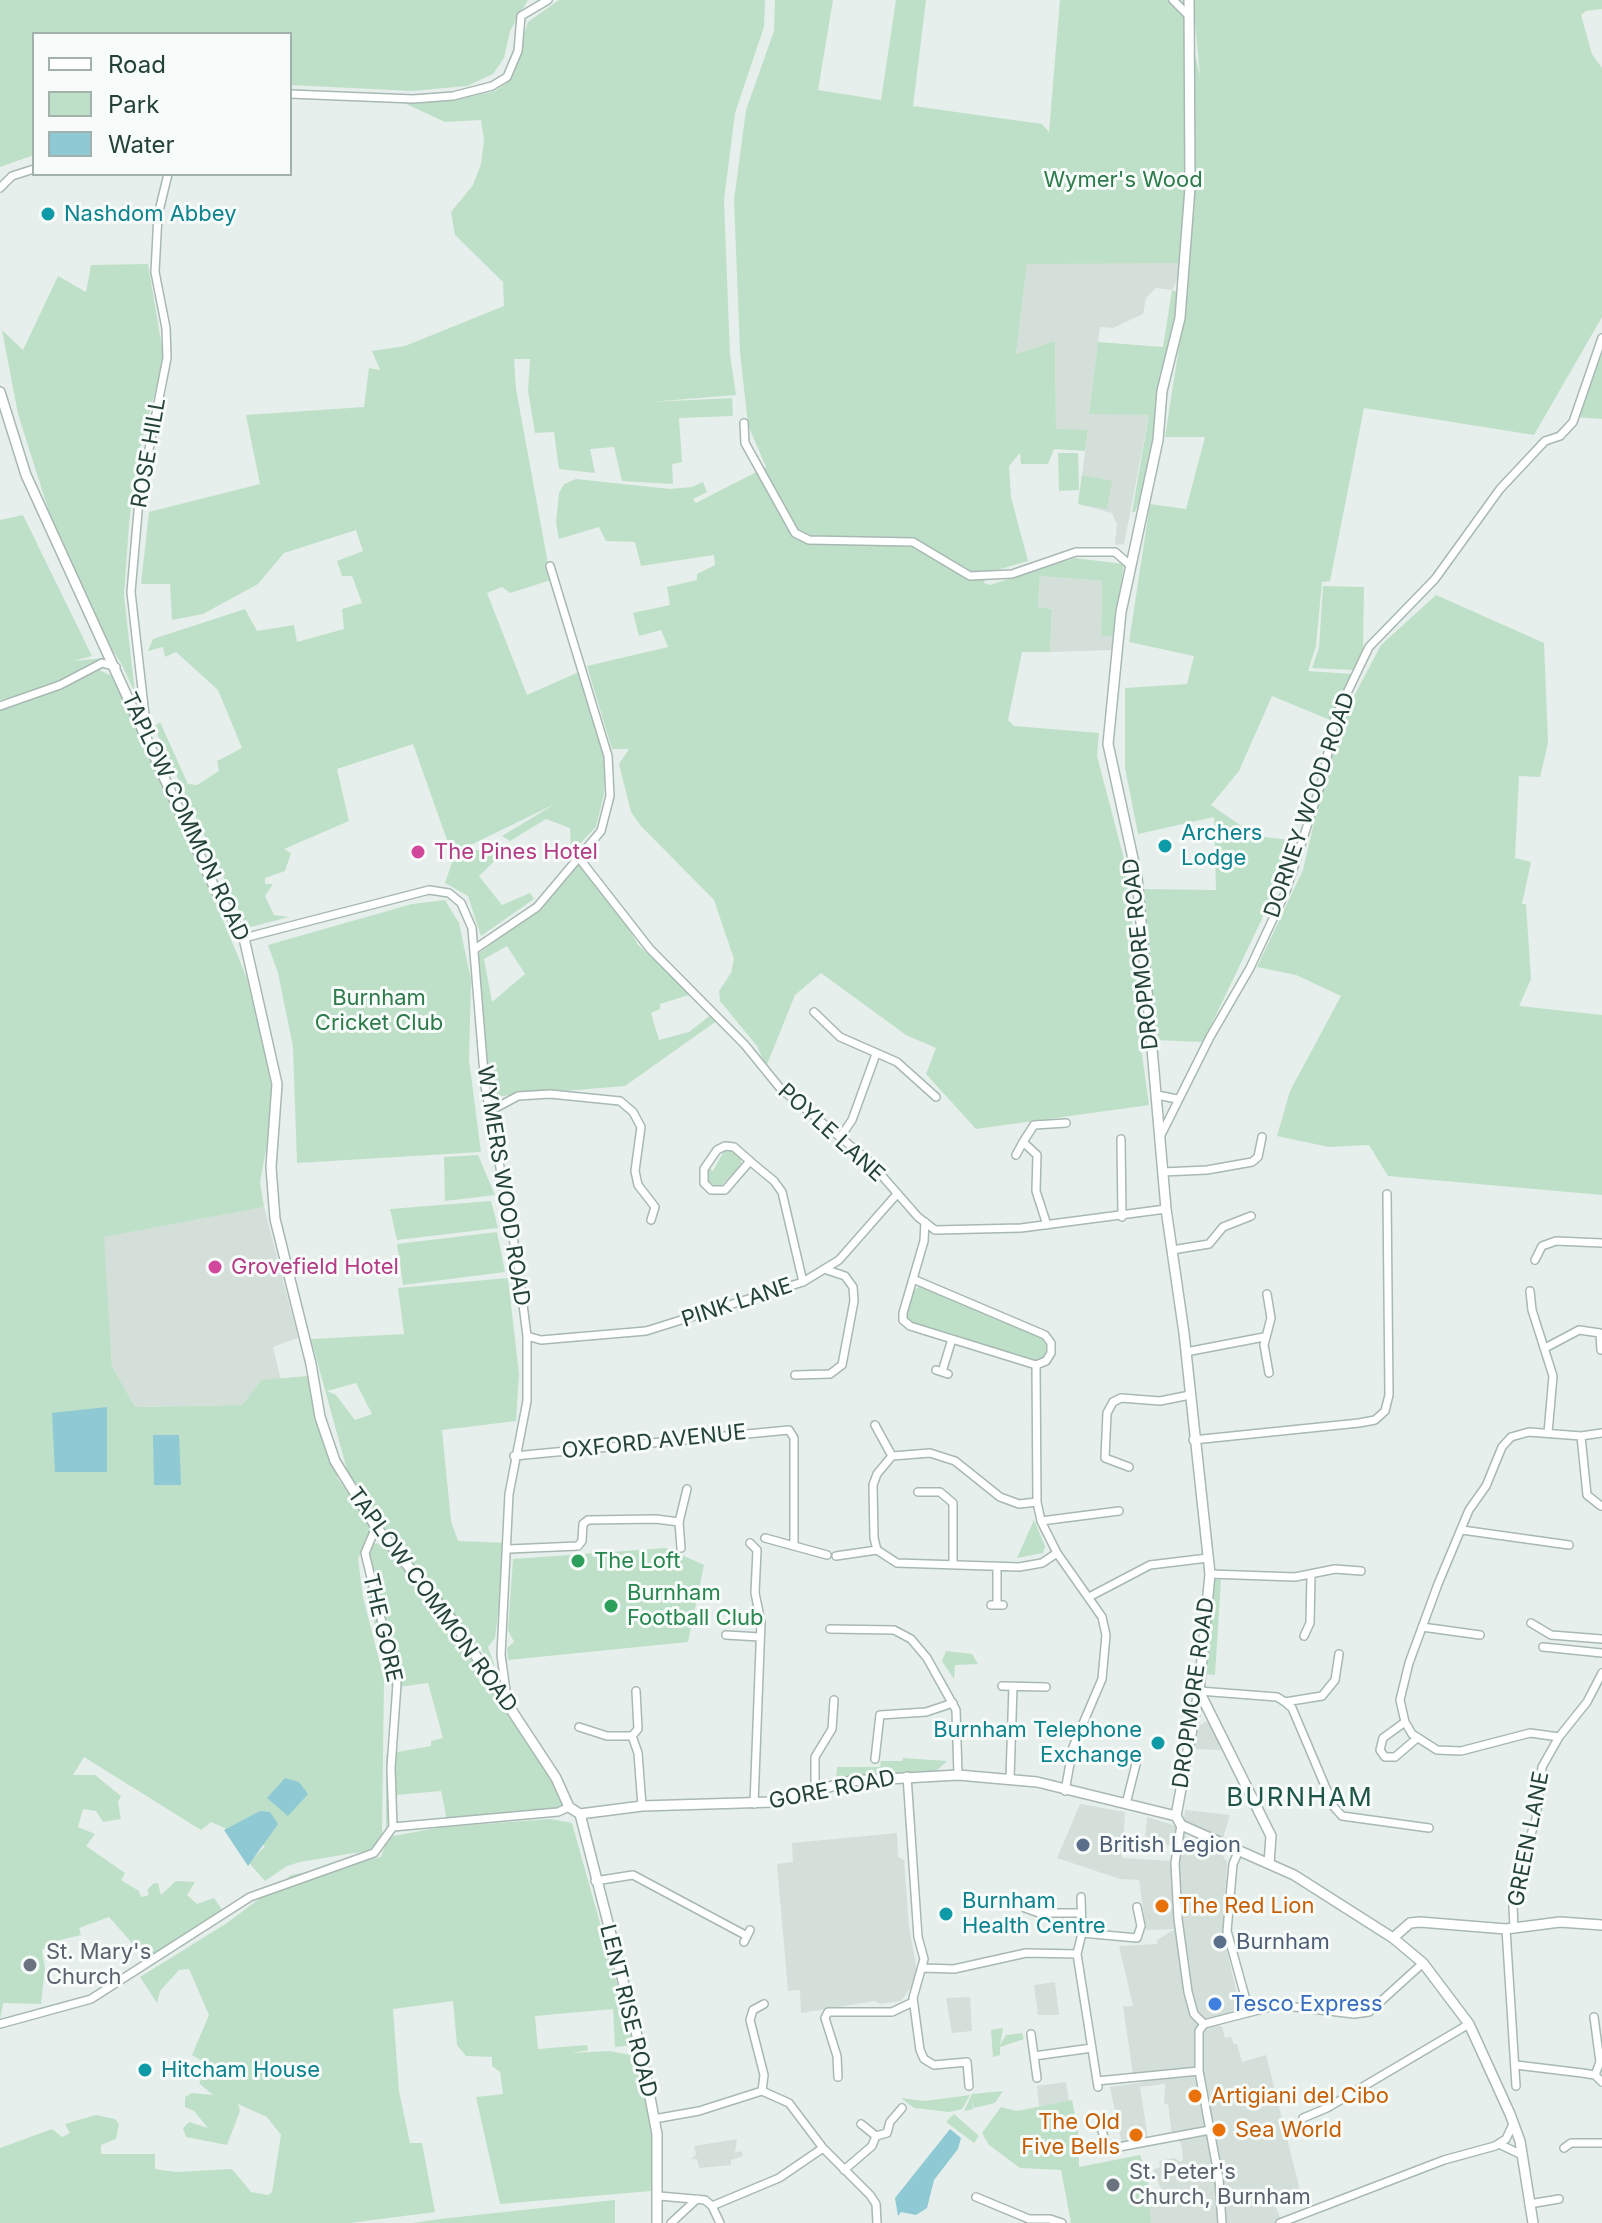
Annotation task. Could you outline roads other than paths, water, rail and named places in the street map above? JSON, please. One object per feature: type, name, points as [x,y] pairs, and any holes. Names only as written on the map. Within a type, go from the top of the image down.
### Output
[{"type":"street","points":[[292,94],[413,99],[453,96],[492,86],[507,77],[518,51],[521,16],[548,0]]},
{"type":"street","points":[[1173,0],[1189,16]]},
{"type":"street","name":"DROPMORE ROAD","points":[[1179,1821],[1199,1691],[1210,1574],[1193,1440],[1186,1352],[1166,1209],[1137,877],[1108,744],[1130,565],[1158,440],[1162,391],[1180,318],[1190,188],[1189,0]]},
{"type":"street","points":[[0,188],[12,176],[32,170]]},
{"type":"street","name":"ROSE HILL","points":[[147,733],[131,592],[139,500],[167,358],[166,328],[155,272],[158,215],[168,176]]},
{"type":"street","name":"DORNEY WOOD ROAD","points":[[1161,1135],[1177,1099],[1250,968],[1286,891],[1323,777],[1335,718],[1369,647],[1435,579],[1500,489],[1545,441],[1560,436],[1573,422],[1602,338]]},
{"type":"street","name":"TAPLOW COMMON ROAD","points":[[0,392],[26,475],[147,733],[216,891],[244,938],[277,1084],[271,1167],[283,1256],[311,1364],[320,1417],[335,1461],[376,1527],[444,1609],[556,1778],[569,1807]]},
{"type":"street","points":[[744,423],[745,443],[795,533],[809,540],[913,542],[970,576],[1012,574],[1076,552],[1133,551]]},
{"type":"street","points":[[1115,552],[1130,565]]},
{"type":"street","points":[[475,949],[537,907],[601,831],[610,796],[608,756],[550,566]]},
{"type":"street","points":[[0,706],[60,685],[102,663],[116,667]]},
{"type":"street","name":"POYLE LANE","points":[[579,858],[650,949],[745,1045],[780,1088],[841,1136],[935,1230]]},
{"type":"street","name":"WYMERS WOOD ROAD","points":[[244,938],[429,890],[449,893],[461,903],[475,949],[488,1112],[518,1265],[528,1352],[527,1401],[514,1456],[501,1655],[506,1691],[502,1695]]},
{"type":"street","points":[[814,1012],[840,1037],[897,1062],[936,1097]]},
{"type":"street","points":[[841,1136],[852,1120],[876,1054]]},
{"type":"street","points":[[488,1112],[518,1096],[550,1094],[620,1101],[633,1112],[641,1127],[635,1171],[638,1185],[655,1207],[651,1220]]},
{"type":"street","points":[[1157,1095],[1177,1099]]},
{"type":"street","points":[[1016,1155],[1028,1129],[1034,1125],[1066,1123]]},
{"type":"street","points":[[1163,1172],[1207,1170],[1252,1162],[1258,1157],[1262,1137]]},
{"type":"street","points":[[1121,1139],[1122,1217]]},
{"type":"street","points":[[1023,1142],[1037,1155],[1036,1191],[1047,1225]]},
{"type":"street","points":[[750,1161],[725,1190],[711,1190],[704,1183],[704,1169],[717,1150],[734,1147],[750,1161],[782,1192],[803,1282]]},
{"type":"street","name":"PINK LANE","points":[[527,1336],[541,1340],[646,1331],[803,1282],[827,1270],[897,1194]]},
{"type":"street","points":[[1193,1440],[1359,1423],[1375,1420],[1385,1411],[1389,1395],[1387,1194]]},
{"type":"street","points":[[924,1241],[935,1230],[962,1232],[1047,1225],[1166,1209]]},
{"type":"street","points":[[1172,1250],[1209,1244],[1223,1227],[1251,1216]]},
{"type":"street","points":[[913,1279],[1045,1335],[1051,1343],[1051,1353],[1046,1361],[1036,1365],[910,1326],[903,1320],[913,1279],[924,1241],[925,1222]]},
{"type":"street","points":[[1535,1260],[1542,1246],[1556,1241],[1602,1243]]},
{"type":"street","points":[[795,1375],[830,1374],[842,1365],[854,1301],[853,1287],[845,1276],[827,1270]]},
{"type":"street","points":[[1530,1291],[1532,1310],[1547,1347],[1553,1376],[1548,1433]]},
{"type":"street","points":[[1267,1294],[1271,1318],[1264,1337],[1269,1373]]},
{"type":"street","points":[[1547,1347],[1579,1330],[1600,1333],[1601,1350]]},
{"type":"street","points":[[1186,1352],[1264,1337]]},
{"type":"street","points":[[942,1372],[952,1339]]},
{"type":"street","points":[[528,1352],[541,1340]]},
{"type":"street","points":[[1036,1365],[1037,1502],[1041,1521],[1057,1553],[1102,1617],[1105,1654],[1095,1702],[1073,1747],[1065,1791]]},
{"type":"street","points":[[1129,1467],[1105,1458],[1107,1413],[1113,1402],[1121,1398],[1160,1401],[1190,1395]]},
{"type":"street","points":[[875,1425],[892,1456]]},
{"type":"street","name":"OXFORD AVENUE","points":[[514,1456],[783,1429],[792,1433],[794,1546]]},
{"type":"street","points":[[1559,1737],[1530,1733],[1461,1751],[1437,1750],[1416,1739],[1405,1722],[1400,1700],[1422,1627],[1469,1510],[1486,1486],[1502,1447],[1511,1437],[1602,1433]]},
{"type":"street","points":[[1581,1436],[1587,1495],[1601,1506]]},
{"type":"street","points":[[877,1550],[873,1485],[877,1474],[892,1456],[930,1453],[955,1461],[1000,1497],[1019,1504],[1037,1502]]},
{"type":"street","points":[[681,1548],[679,1522],[687,1489]]},
{"type":"street","points":[[918,1492],[940,1492],[952,1499],[953,1564]]},
{"type":"street","points":[[1041,1521],[1119,1511]]},
{"type":"street","points":[[509,1549],[578,1546],[582,1541],[583,1524],[588,1520],[679,1522]]},
{"type":"street","name":"THE GORE","points":[[376,1527],[365,1553],[397,1684],[391,1768],[393,1827]]},
{"type":"street","points":[[1462,1530],[1569,1545]]},
{"type":"street","points":[[765,1538],[827,1555]]},
{"type":"street","points":[[750,1543],[757,1550],[755,1593],[760,1613],[754,1804]]},
{"type":"street","points":[[836,1556],[877,1550],[897,1563],[997,1567],[1042,1563],[1057,1553]]},
{"type":"street","points":[[1089,1597],[1150,1565],[1208,1558]]},
{"type":"street","points":[[997,1567],[997,1605]]},
{"type":"street","points":[[1210,1574],[1311,1575],[1335,1569],[1361,1571]]},
{"type":"street","points":[[1304,1636],[1310,1623],[1311,1575]]},
{"type":"street","points":[[1531,1623],[1551,1635],[1602,1639]]},
{"type":"street","points":[[1422,1627],[1480,1635]]},
{"type":"street","points":[[831,1629],[894,1630],[911,1639],[927,1658],[953,1703],[958,1726],[958,1775]]},
{"type":"street","points":[[726,1635],[760,1637]]},
{"type":"street","points":[[1543,1647],[1602,1653]]},
{"type":"street","points":[[1285,1702],[1322,1696],[1335,1680],[1339,1654]]},
{"type":"street","name":"GREEN LANE","points":[[1516,2086],[1510,1928],[1520,1868],[1536,1819],[1542,1767],[1559,1737],[1587,1702],[1602,1673]]},
{"type":"street","points":[[1002,1686],[1046,1687]]},
{"type":"street","points":[[1010,1778],[1013,1687]]},
{"type":"street","points":[[579,1727],[607,1736],[632,1736],[638,1729],[636,1691]]},
{"type":"street","points":[[1269,1863],[1271,1836],[1199,1691],[1277,1697],[1292,1708],[1334,1807],[1342,1816],[1429,1828]]},
{"type":"street","points":[[815,1790],[815,1757],[832,1729],[834,1700]]},
{"type":"street","points":[[875,1759],[880,1715],[926,1712],[953,1703]]},
{"type":"street","points":[[1196,1709],[1208,1710]]},
{"type":"street","points":[[1405,1722],[1383,1738],[1380,1750],[1385,1757],[1395,1757],[1416,1739]]},
{"type":"street","points":[[632,1736],[638,1753],[642,1806]]},
{"type":"street","points":[[1126,1804],[1134,1764]]},
{"type":"street","name":"GORE ROAD","points":[[580,1814],[642,1806],[754,1804],[851,1781],[958,1775],[1010,1778],[1126,1804],[1179,1821],[1294,1875],[1393,1938],[1423,1963],[1469,2024],[1514,2122],[1533,2223]]},
{"type":"street","points":[[907,1776],[923,1968],[913,2002],[922,2056],[934,2065],[967,2062],[969,2086]]},
{"type":"street","points":[[0,2024],[91,1999],[250,1897],[374,1853],[393,1827],[558,1812],[569,1807],[580,1814]]},
{"type":"street","name":"LENT RISE ROAD","points":[[580,1814],[642,2055],[654,2119],[659,2196],[657,2223]]},
{"type":"street","points":[[1179,1821],[1175,1863],[1178,1919],[1186,1981],[1194,2014],[1204,2024]]},
{"type":"street","points":[[1239,1850],[1233,1864],[1227,1931],[1249,2011]]},
{"type":"street","points":[[595,1881],[633,1875],[747,1936]]},
{"type":"street","points":[[1081,1897],[1082,1933],[1077,1954],[1098,2084],[1124,2077],[1199,2071]]},
{"type":"street","points":[[1082,1933],[1137,1938],[1141,1926],[1137,1907]]},
{"type":"street","points":[[1025,1908],[1039,1913],[1080,1913]]},
{"type":"street","points":[[1393,1938],[1402,1928],[1420,1922],[1510,1928],[1560,1922],[1602,1925]]},
{"type":"street","points":[[923,1968],[954,1969],[1026,1953],[1077,1954]]},
{"type":"street","points":[[1222,2223],[1199,2071],[1199,2031],[1204,2024],[1249,2011],[1292,2005],[1333,2013],[1369,2012],[1423,1963]]},
{"type":"street","points":[[838,2077],[837,2056],[825,2018],[828,2012],[892,2012],[913,2002]]},
{"type":"street","points":[[654,2119],[699,2111],[755,2096],[762,2091],[764,2075],[750,2020],[753,2010],[764,2004]]},
{"type":"street","points":[[1594,2017],[1600,2062],[1595,2075]]},
{"type":"street","points":[[1303,2118],[1327,2108],[1469,2024]]},
{"type":"street","points":[[1031,2034],[1037,2078]]},
{"type":"street","points":[[1034,2056],[1092,2048]]},
{"type":"street","points":[[1516,2065],[1595,2075],[1602,2082]]},
{"type":"street","points":[[762,2091],[789,2103],[823,2148],[876,2204],[877,2223]]},
{"type":"street","points":[[876,2136],[887,2133],[890,2122],[902,2108]]},
{"type":"street","points":[[1280,2223],[1444,2160],[1499,2144],[1508,2136],[1514,2122]]},
{"type":"street","points":[[861,2124],[876,2136]]},
{"type":"street","points":[[1100,2125],[1108,2149],[1210,2130]]},
{"type":"street","points":[[844,2170],[872,2146],[876,2136]]},
{"type":"street","points":[[1564,2148],[1571,2143],[1602,2143]]},
{"type":"street","points":[[1499,2144],[1522,2155]]},
{"type":"street","points":[[712,2206],[718,2200],[779,2178],[823,2148]]},
{"type":"street","points":[[659,2196],[697,2199],[712,2206],[720,2223]]},
{"type":"street","points":[[976,2197],[1029,2219],[1050,2219],[1062,2223]]},
{"type":"street","points":[[671,2223],[697,2199]]},
{"type":"street","points":[[1529,2204],[1559,2199]]},
{"type":"water","points":[[107,1407],[107,1472],[55,1472],[52,1413]]},
{"type":"water","points":[[153,1435],[179,1435],[181,1485],[154,1485]]},
{"type":"water","points":[[285,1778],[299,1782],[308,1794],[288,1816],[267,1798]]},
{"type":"water","points":[[260,1811],[270,1812],[278,1824],[248,1866],[224,1830]]},
{"type":"water","points":[[950,2129],[961,2138],[958,2149],[934,2180],[927,2208],[916,2215],[901,2212],[898,2216],[895,2198]]},
{"type":"place","name":"Nashdom Abbey","points":[[48,214]]},
{"type":"place","name":"Archers Lodge","points":[[1165,846]]},
{"type":"place","name":"The Pines Hotel","points":[[418,852]]},
{"type":"place","name":"Grovefield Hotel","points":[[215,1267]]},
{"type":"place","name":"The Loft","points":[[578,1561]]},
{"type":"place","name":"Burnham Football Club","points":[[611,1606]]},
{"type":"place","name":"Burnham Telephone Exchange","points":[[1158,1743]]},
{"type":"place","name":"British Legion","points":[[1083,1845]]},
{"type":"place","name":"The Red Lion","points":[[1162,1906]]},
{"type":"place","name":"Burnham Health Centre","points":[[946,1914]]},
{"type":"place","name":"Burnham","points":[[1220,1942]]},
{"type":"place","name":"St. Mary's Church","points":[[30,1965]]},
{"type":"place","name":"Tesco Express","points":[[1215,2004]]},
{"type":"place","name":"Hitcham House","points":[[145,2070]]},
{"type":"place","name":"Artigiani del Cibo","points":[[1195,2096]]},
{"type":"place","name":"Sea World","points":[[1219,2130]]},
{"type":"place","name":"The Old Five Bells","points":[[1136,2135]]},
{"type":"place","name":"St. Peter's Church, Burnham","points":[[1113,2185]]},
{"type":"district","name":"BURNHAM","points":[[1300,1798]]},
{"type":"park label","name":"Wymer's Wood","points":[[1123,180]]},
{"type":"park label","name":"Burnham Cricket Club","points":[[379,1010]]}]
